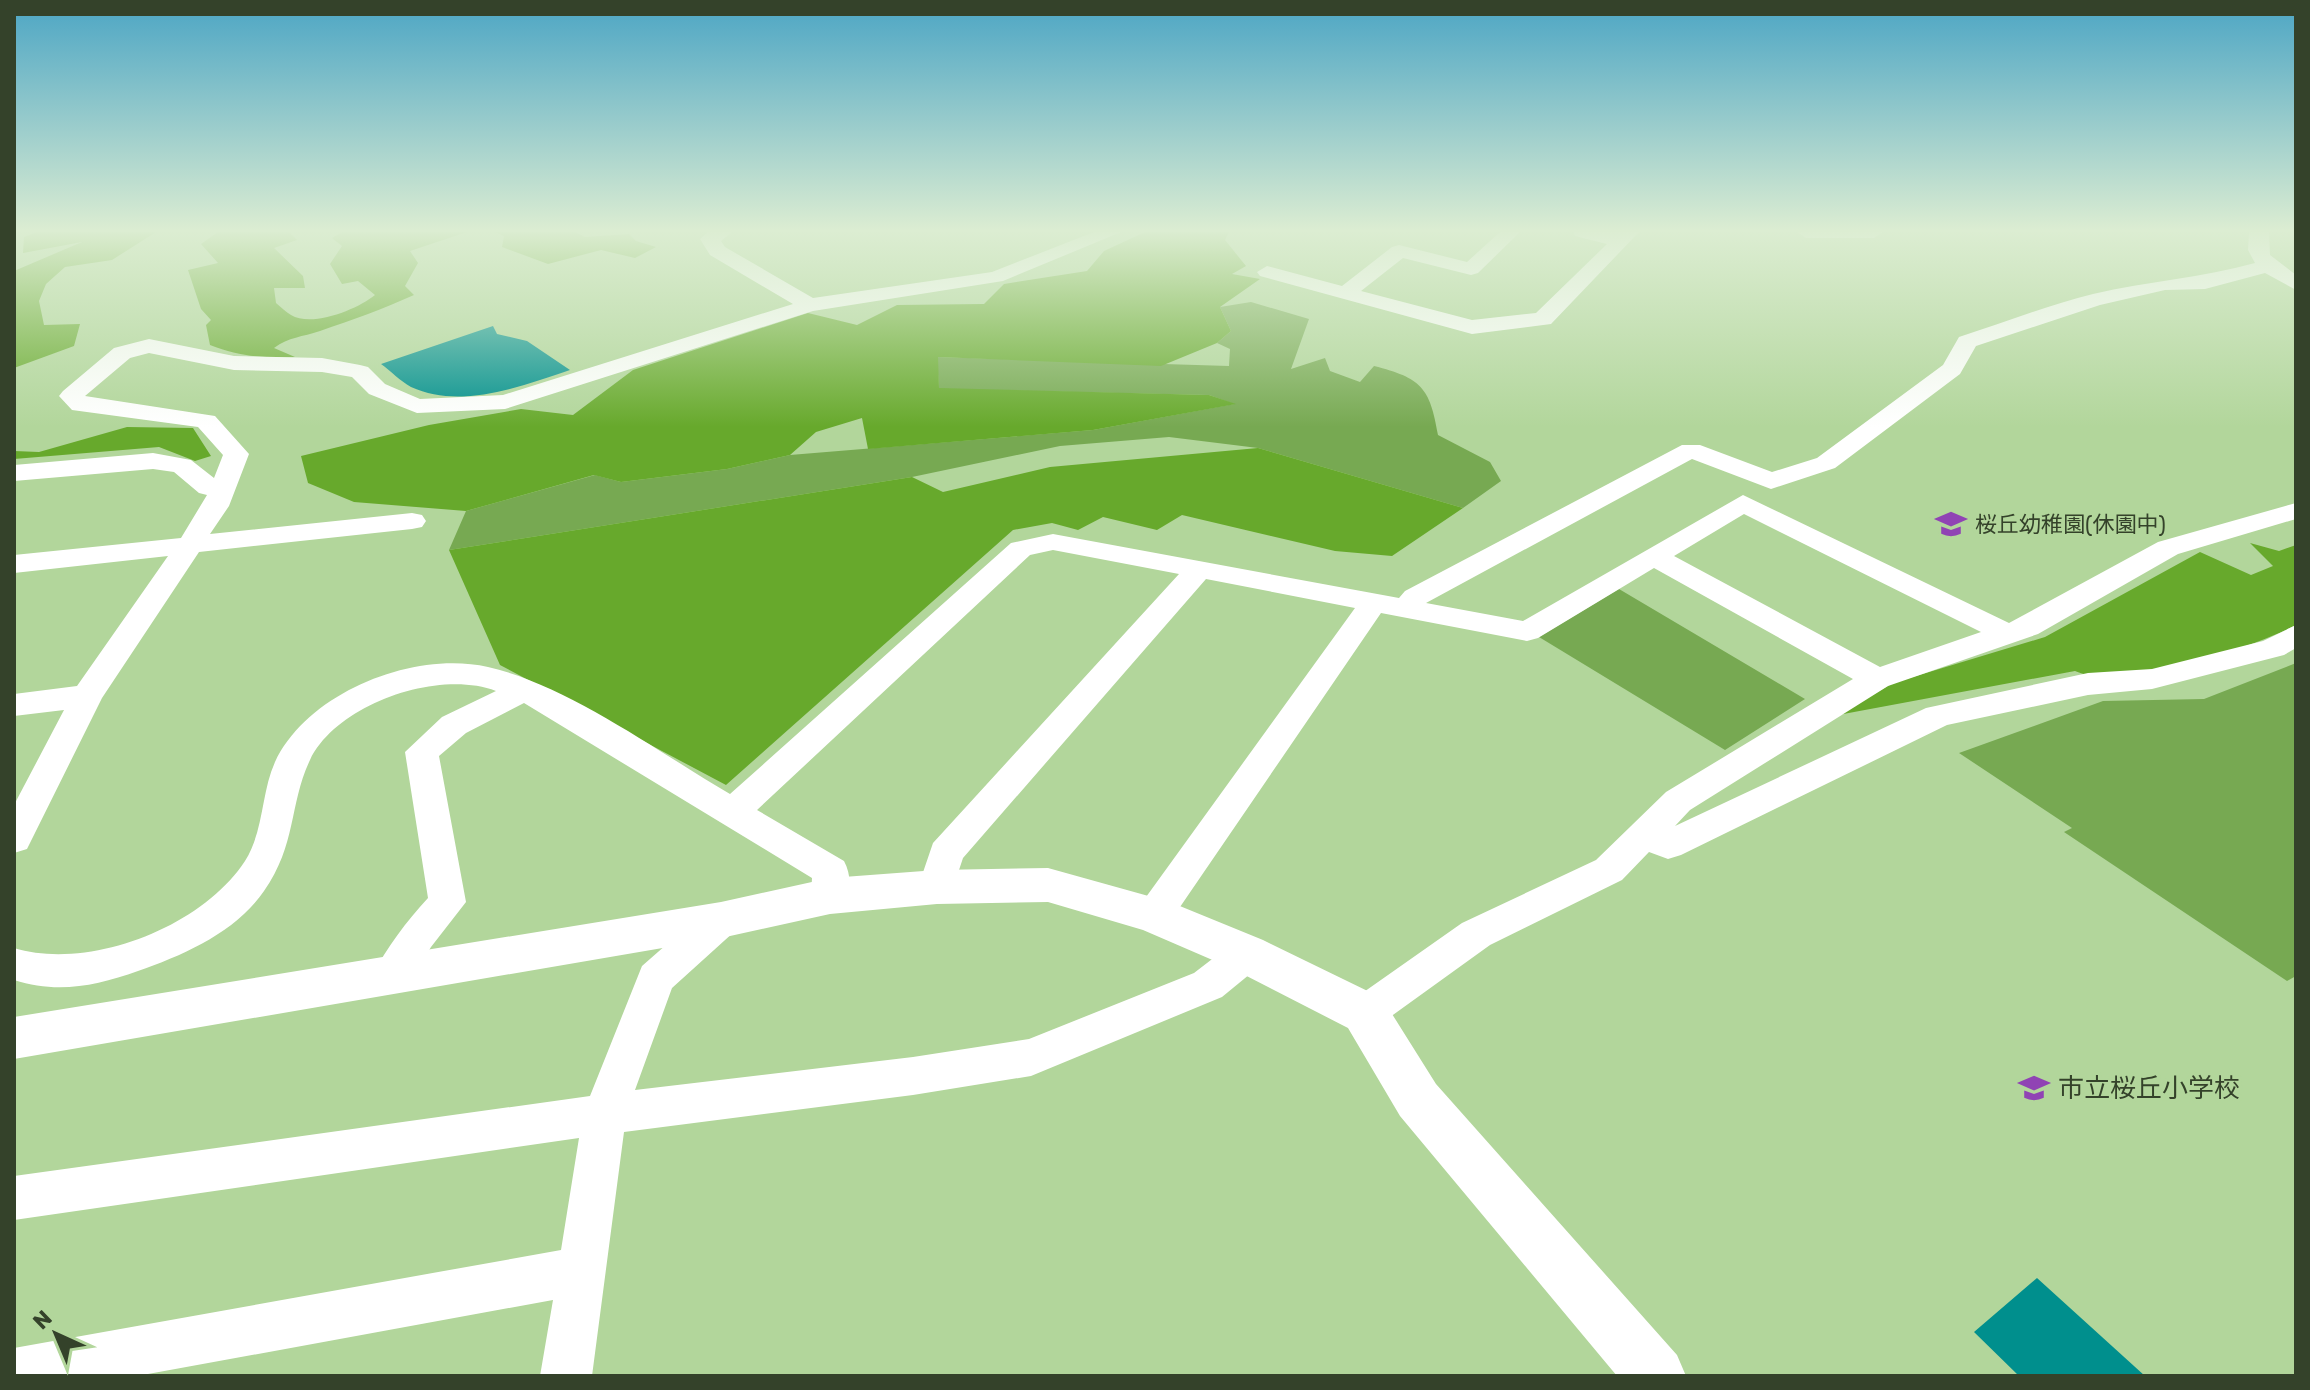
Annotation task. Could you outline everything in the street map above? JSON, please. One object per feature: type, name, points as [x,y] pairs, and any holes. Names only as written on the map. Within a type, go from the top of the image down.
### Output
[{"type":"street","points":[[796,297],[810,305]]},
{"type":"street","points":[[14,839],[87,696],[216,506],[236,454],[206,421],[80,405],[71,396],[122,353],[149,346],[234,363],[322,365],[360,372],[377,389],[417,406],[505,402],[810,305],[864,297]]},
{"type":"street","points":[[1360,297],[1472,327],[1543,319],[1565,297]]},
{"type":"street","points":[[733,811],[1021,549],[1053,542],[1527,631],[1743,503],[1750,490],[1826,463],[1952,369],[1967,342],[2108,297]]},
{"type":"street","points":[[1154,915],[1388,607],[1415,597],[1691,450],[1771,481]]},
{"type":"street","points":[[14,473],[153,461],[182,465],[208,487],[222,487]]},
{"type":"street","points":[[1743,503],[2006,633]]},
{"type":"street","points":[[1365,1013],[1476,934],[1609,870],[1678,801],[1877,679],[2027,627],[2168,548],[2296,511]]},
{"type":"street","points":[[14,564],[412,521]]},
{"type":"street","points":[[1654,556],[1877,679]]},
{"type":"street","points":[[937,887],[946,853],[1199,570]]},
{"type":"street","points":[[1645,835],[1668,845],[1938,716],[2088,684],[2152,679],[2273,648],[2296,635]]},
{"type":"street","points":[[14,964],[33,971],[71,973],[120,961],[165,945],[220,912],[259,870],[281,817],[292,763],[312,730],[344,706],[385,686],[433,676],[476,675],[496,679],[546,700],[831,871],[830,896]]},
{"type":"street","points":[[392,976],[417,936],[447,902],[422,752],[454,725],[523,690]]},
{"type":"street","points":[[14,705],[87,696]]},
{"type":"street","points":[[14,1038],[721,920],[830,896],[937,887],[1048,885],[1154,915],[1247,954],[1365,1013],[1418,1100],[1656,1376]]},
{"type":"street","points":[[566,1376],[579,1271],[605,1114],[656,978],[721,920]]},
{"type":"street","points":[[14,1198],[605,1114],[913,1076],[1031,1057],[1208,985],[1247,954]]},
{"type":"street","points":[[14,1373],[579,1271]]},
{"type":"green space","points":[[14,297],[41,297],[44,325],[80,324],[74,346],[14,368]]},
{"type":"green space","points":[[197,297],[275,297],[276,303],[291,315],[311,319],[346,311],[372,297],[409,297],[274,348],[295,357],[262,357],[210,345],[206,325],[211,320],[201,309]]},
{"type":"green space","points":[[991,297],[1234,297],[1220,307],[1231,331],[1217,343],[1161,366],[938,357],[939,388],[1209,395],[1236,404],[1093,430],[868,449],[862,418],[816,432],[790,455],[727,469],[621,482],[594,475],[466,511],[354,502],[308,483],[301,456],[429,425],[521,409],[573,415],[633,370],[808,313],[857,325],[897,305],[984,304]]},
{"type":"green space","points":[[1251,302],[1309,319],[1291,369],[1325,358],[1330,371],[1360,382],[1374,366],[1413,380],[1427,395],[1438,435],[1490,462],[1501,481],[1463,508],[1258,448],[1169,437],[1060,446],[912,477],[449,550],[466,511],[595,475],[621,482],[727,469],[790,455],[1093,430],[1234,404],[1209,395],[939,389],[937,357],[1229,366],[1230,349],[1217,343],[1231,331],[1220,307]]},
{"type":"green space","points":[[127,427],[193,428],[211,456],[195,461],[159,447],[14,459],[14,451],[39,452]]},
{"type":"green space","points":[[1258,448],[1463,508],[1392,556],[1335,551],[1182,515],[1157,530],[1103,517],[1078,530],[1052,523],[1013,530],[726,785],[500,665],[449,550],[912,477],[943,492],[1050,467]]},
{"type":"green space","points":[[2250,543],[2279,551],[2296,545],[2296,625],[2249,645],[2153,672],[2096,676],[2075,671],[1838,715],[1893,683],[2045,637],[2200,552],[2251,575],[2273,566]]},
{"type":"green space","points":[[1619,589],[1805,699],[1725,750],[1539,637]]},
{"type":"green space","points":[[2296,663],[2296,976],[2287,981],[2064,832],[2072,828],[1959,753],[2103,701],[2204,699]]},
{"type":"water","points":[[493,326],[497,334],[527,341],[570,370],[491,393],[450,396],[430,394],[411,387],[381,364]]},
{"type":"water","points":[[2037,1278],[2145,1376],[2019,1376],[1974,1332]]},
{"type":"place","name":"桜丘幼稚園(休園中)","points":[[1951,524]]},
{"type":"place","name":"市立桜丘小学校","points":[[2034,1088]]}]
